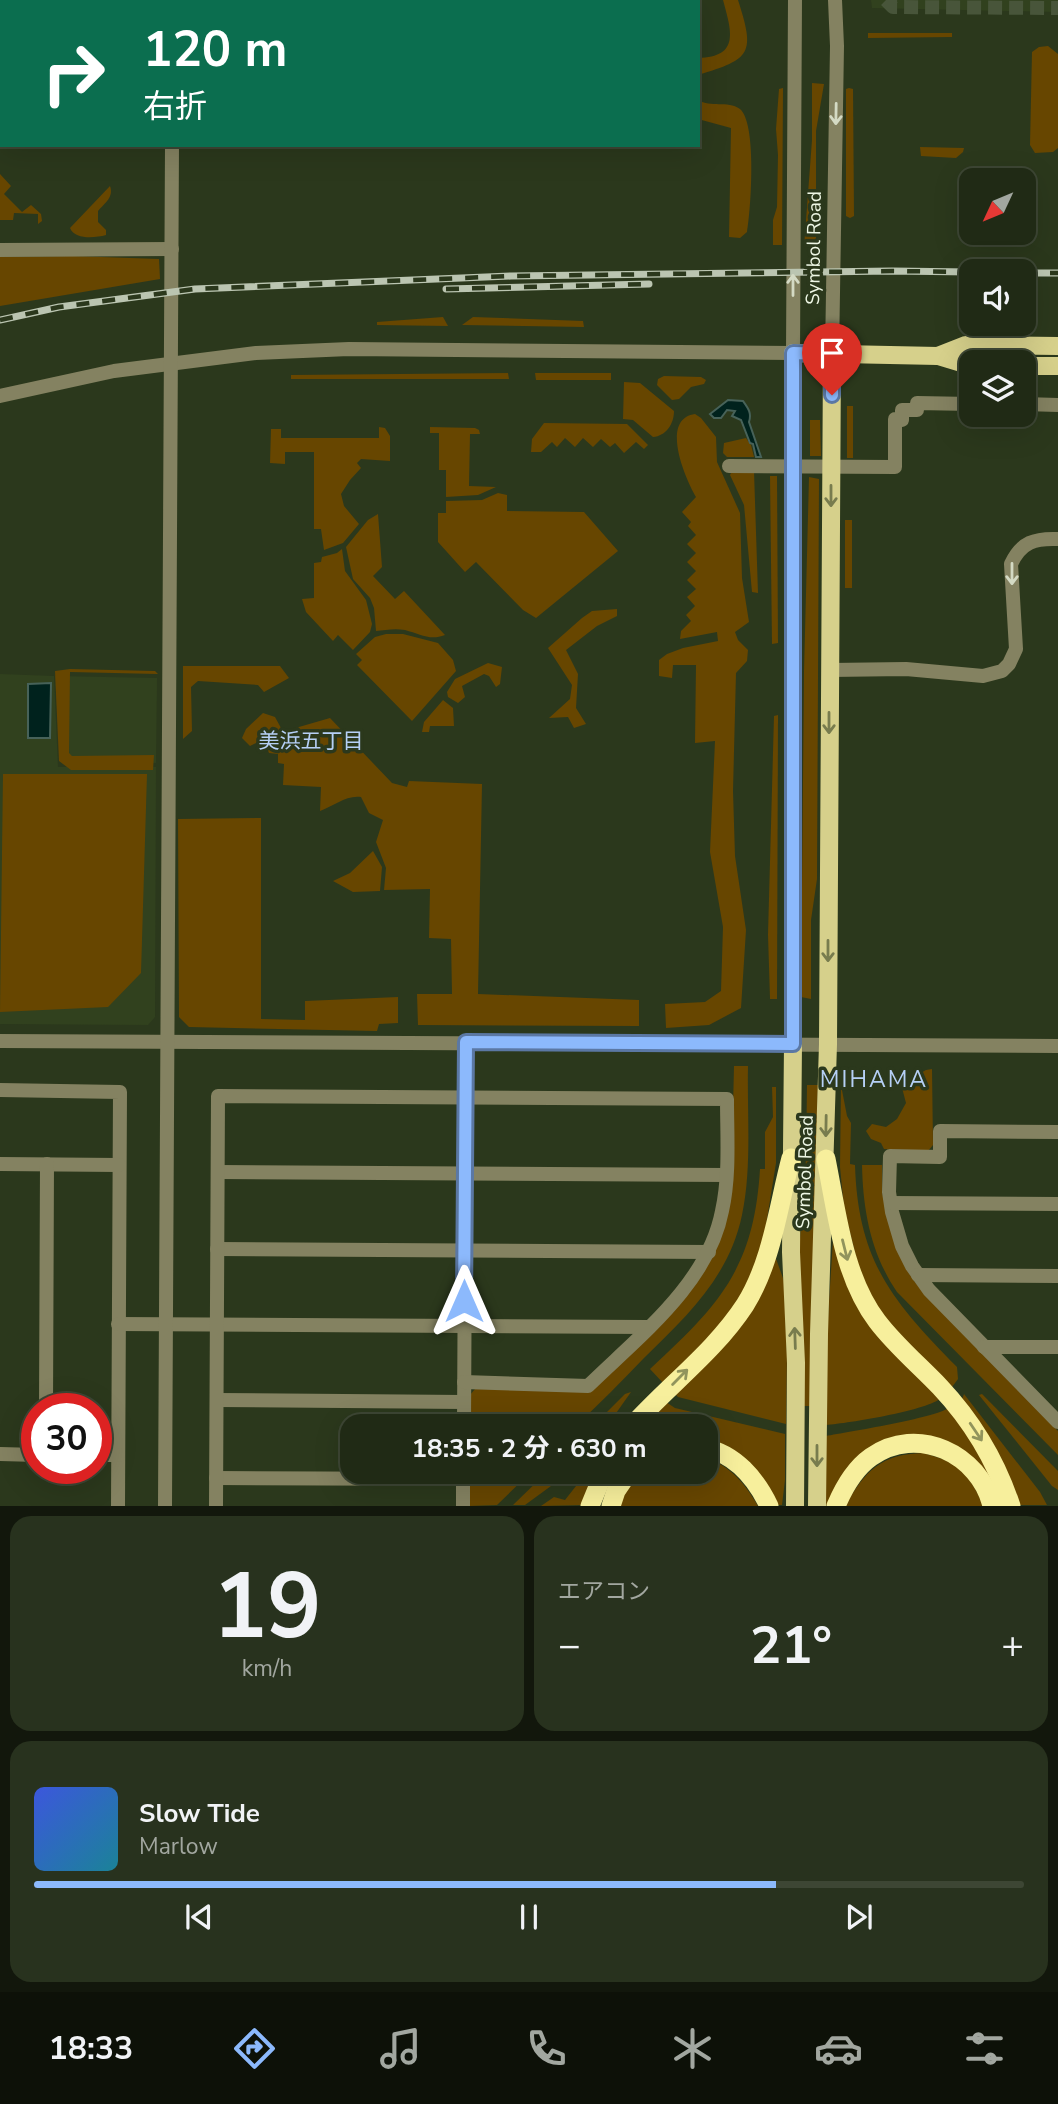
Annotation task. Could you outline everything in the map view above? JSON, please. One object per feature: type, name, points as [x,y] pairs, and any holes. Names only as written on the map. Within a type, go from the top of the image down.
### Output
[{"type":"highway","points":[[644,1414],[722,1335],[745,1304],[766,1257],[791,1158]]},
{"type":"highway","points":[[826,1159],[848,1259],[864,1301],[877,1321],[941,1388],[971,1424],[995,1464],[1011,1506]]},
{"type":"highway","points":[[836,1506],[845,1487],[860,1466],[870,1458],[890,1448],[924,1444],[954,1453],[978,1474],[988,1490],[992,1506]]},
{"type":"highway","points":[[718,1454],[743,1468],[769,1506]]},
{"type":"highway","points":[[590,1506],[599,1484]]},
{"type":"highway","points":[[611,1506],[621,1484]]},
{"type":"main road","points":[[938,356],[966,345],[1058,346]]},
{"type":"main road","points":[[793,353],[938,356],[959,362]]},
{"type":"main road","name":"Symbol Road","points":[[793,353],[791,1158],[795,1506]]},
{"type":"main road","name":"Symbol Road","points":[[817,1506],[828,1044],[832,354]]},
{"type":"main road","points":[[1036,366],[1058,366]]},
{"type":"street","name":"Symbol Road","points":[[793,353],[795,0]]},
{"type":"street","name":"Symbol Road","points":[[832,354],[837,46],[835,0]]},
{"type":"street","points":[[165,1506],[172,147]]},
{"type":"street","points":[[0,250],[172,249]]},
{"type":"street","points":[[0,396],[69,380],[171,363],[256,353],[349,349],[793,353]]},
{"type":"street","points":[[729,466],[895,467],[895,419],[902,420],[902,410],[917,410],[917,404],[959,404]]},
{"type":"street","points":[[1036,404],[1058,404]]},
{"type":"street","points":[[830,670],[906,669],[983,676],[1002,671],[1009,664],[1016,649],[1011,564],[1024,545],[1042,539],[1058,539]]},
{"type":"street","points":[[0,1041],[1058,1046]]},
{"type":"street","points":[[464,1414],[466,1042]]},
{"type":"street","points":[[0,1090],[120,1092],[118,1506]]},
{"type":"street","points":[[216,1506],[219,1096],[727,1099],[726,1175],[722,1213],[709,1252],[688,1286],[588,1386],[464,1382]]},
{"type":"street","points":[[1057,1420],[929,1290],[918,1275],[902,1245],[891,1203],[890,1156],[940,1157],[940,1131],[1058,1132]]},
{"type":"street","points":[[0,1164],[120,1165]]},
{"type":"street","points":[[46,1393],[47,1164]]},
{"type":"street","points":[[219,1172],[726,1175]]},
{"type":"street","points":[[891,1203],[1058,1205]]},
{"type":"street","points":[[217,1249],[709,1252]]},
{"type":"street","points":[[918,1275],[1058,1276]]},
{"type":"street","points":[[118,1324],[648,1327]]},
{"type":"street","points":[[984,1347],[1058,1347]]},
{"type":"street","points":[[217,1400],[464,1402]]},
{"type":"street","points":[[0,1454],[21,1455]]},
{"type":"street","points":[[112,1455],[118,1455]]},
{"type":"street","points":[[216,1478],[340,1476]]},
{"type":"street","points":[[463,1484],[463,1506]]},
{"type":"shaded area","points":[[723,0],[738,0],[747,32],[745,51],[729,64],[700,74],[700,58],[721,53],[727,47],[730,40],[729,22]]},
{"type":"shaded area","points":[[871,0],[1058,0],[1058,12],[872,8]]},
{"type":"shaded area","points":[[868,33],[952,33],[952,37],[868,38]]},
{"type":"shaded area","points":[[1048,46],[1058,54],[1058,148],[1053,152],[1035,153],[1030,145],[1032,52],[1039,47]]},
{"type":"shaded area","points":[[812,83],[824,84],[816,131],[816,246],[804,247],[812,140]]},
{"type":"shaded area","points":[[783,88],[782,245],[773,245],[773,220],[777,207],[776,129],[779,89]]},
{"type":"shaded area","points":[[846,89],[853,89],[854,216],[850,218],[846,216]]},
{"type":"shaded area","points":[[700,101],[735,106],[745,117],[751,148],[751,187],[747,232],[740,238],[729,237],[731,128],[700,120]]},
{"type":"shaded area","points":[[920,147],[964,148],[956,158],[921,156]]},
{"type":"shaded area","points":[[0,174],[11,186],[4,194],[22,212],[31,205],[41,214],[42,221],[38,224],[38,214],[14,213],[13,220],[0,220]]},
{"type":"shaded area","points":[[110,186],[110,197],[98,211],[98,222],[106,230],[106,235],[76,235],[70,228]]},
{"type":"shaded area","points":[[0,257],[159,259],[160,279],[0,306]]},
{"type":"shaded area","points":[[443,317],[448,326],[377,325],[377,322]]},
{"type":"shaded area","points":[[473,317],[583,321],[584,327],[462,325]]},
{"type":"shaded area","points":[[508,373],[509,379],[291,379],[291,375]]},
{"type":"shaded area","points":[[535,373],[611,373],[611,380],[536,380]]},
{"type":"shaded area","points":[[664,376],[701,377],[706,380],[704,384],[691,387],[679,399],[672,400],[657,385],[658,379]]},
{"type":"shaded area","points":[[624,382],[640,383],[674,411],[671,425],[665,432],[653,437],[633,420],[623,419]]},
{"type":"shaded area","points":[[847,406],[853,406],[853,458],[847,458]]},
{"type":"shaded area","points":[[695,414],[716,437],[717,462],[740,513],[742,578],[749,622],[735,632],[738,640],[748,650],[747,661],[736,673],[733,791],[735,856],[746,930],[741,1008],[709,1025],[666,1028],[665,1004],[705,1002],[721,991],[723,927],[710,852],[715,741],[695,743],[696,665],[673,665],[672,678],[659,676],[659,660],[667,654],[718,641],[717,632],[680,639],[681,631],[691,621],[686,615],[695,606],[687,597],[696,589],[687,580],[696,571],[687,562],[696,553],[687,544],[696,535],[688,526],[691,522],[682,512],[696,497],[682,465],[677,438],[684,418]]},
{"type":"shaded area","points":[[810,420],[820,420],[821,456],[810,456]]},
{"type":"shaded area","points":[[544,423],[627,424],[648,445],[644,449],[636,442],[624,453],[615,443],[610,447],[601,439],[593,447],[583,438],[575,447],[565,438],[557,447],[552,442],[541,452],[531,452],[532,439]]},
{"type":"shaded area","points":[[379,427],[385,428],[390,436],[390,461],[361,459],[357,463],[361,468],[341,494],[344,506],[359,524],[343,543],[324,550],[321,529],[314,529],[314,452],[285,452],[285,464],[270,463],[271,429],[281,429],[281,438],[379,438]]},
{"type":"shaded area","points":[[430,427],[479,430],[480,434],[470,434],[469,486],[496,487],[478,495],[446,497],[446,470],[439,470],[439,433],[430,433]]},
{"type":"shaded area","points":[[746,438],[754,457],[727,457],[723,453],[724,443]]},
{"type":"shaded area","points":[[732,471],[754,471],[758,593],[752,592],[744,505],[730,475]]},
{"type":"shaded area","points":[[770,476],[777,476],[778,643],[772,644]]},
{"type":"shaded area","points":[[809,477],[819,479],[817,879],[811,920],[811,999],[801,997]]},
{"type":"shaded area","points":[[498,493],[507,495],[507,511],[584,512],[618,551],[536,618],[523,610],[476,562],[465,572],[438,542],[438,513],[446,513],[446,501],[482,500]]},
{"type":"shaded area","points":[[378,514],[382,567],[373,576],[395,599],[404,591],[445,635],[430,637],[398,629],[376,631],[374,608],[370,598],[353,579],[346,547],[368,520]]},
{"type":"shaded area","points":[[845,520],[852,520],[852,588],[845,588]]},
{"type":"shaded area","points":[[342,549],[345,571],[366,600],[372,624],[370,632],[353,650],[338,635],[333,641],[306,612],[302,599],[314,598],[314,563],[321,562],[322,557]]},
{"type":"shaded area","points":[[617,609],[617,616],[597,626],[566,650],[578,674],[576,708],[586,724],[574,728],[568,717],[549,718],[570,699],[572,685],[548,648],[592,611]]},
{"type":"shaded area","points":[[403,634],[438,643],[453,660],[456,671],[412,721],[357,665],[362,660],[356,654],[375,637]]},
{"type":"shaded area","points":[[488,663],[502,667],[500,684],[496,687],[489,676],[484,674],[462,686],[465,697],[458,703],[448,697],[447,692],[455,679]]},
{"type":"shaded area","points":[[183,666],[280,666],[289,678],[264,692],[258,685],[198,681],[191,687],[192,731],[183,739]]},
{"type":"shaded area","points":[[55,671],[155,671],[158,674],[70,672],[69,753],[72,756],[154,755],[153,770],[71,770],[59,761]]},
{"type":"shaded area","points":[[0,674],[54,676],[58,767],[156,767],[155,1017],[148,1025],[0,1024]]},
{"type":"shaded area","points":[[55,676],[157,678],[156,763],[60,762]]},
{"type":"shaded area","points":[[443,700],[453,708],[454,726],[430,726],[429,732],[422,732],[424,722]]},
{"type":"shaded area","points":[[263,713],[275,717],[281,728],[277,733],[250,746],[242,738],[246,729]]},
{"type":"shaded area","points":[[778,715],[777,999],[770,999],[768,935],[774,716]]},
{"type":"shaded area","points":[[330,718],[392,783],[407,787],[409,781],[482,784],[478,994],[639,1000],[639,1026],[418,1025],[417,994],[452,994],[451,939],[429,938],[430,889],[384,890],[386,868],[376,842],[383,820],[369,813],[361,797],[345,799],[320,811],[321,787],[283,785],[284,764],[278,763],[278,754],[269,753],[267,748],[292,729]]},
{"type":"shaded area","points":[[3,774],[147,774],[141,973],[108,1007],[0,1012]]},
{"type":"shaded area","points":[[261,818],[261,1019],[305,1020],[305,1001],[398,997],[398,1023],[379,1024],[377,1031],[189,1027],[179,1017],[178,819]]},
{"type":"shaded area","points":[[373,851],[382,867],[380,891],[353,892],[333,881],[350,873]]},
{"type":"shaded area","points":[[734,1066],[748,1066],[748,1160],[742,1215],[727,1258],[704,1294],[676,1327],[588,1414],[469,1414],[470,1395],[475,1389],[593,1390],[660,1325],[698,1280],[724,1226],[731,1194]]},
{"type":"shaded area","points":[[932,1069],[933,1145],[928,1151],[884,1149],[881,1143],[871,1139],[866,1131],[872,1124],[886,1127],[897,1119],[906,1103],[901,1084]]},
{"type":"shaded area","points":[[807,1085],[818,1085],[810,1406],[803,1406],[799,1252],[806,1158]]},
{"type":"shaded area","points":[[841,1085],[851,1123],[850,1164],[855,1165],[863,1228],[871,1254],[897,1299],[957,1367],[958,1379],[952,1387],[882,1316],[861,1277],[844,1208],[840,1167]]},
{"type":"shaded area","points":[[772,1087],[776,1087],[776,1163],[762,1250],[734,1311],[664,1384],[650,1369],[714,1304],[741,1259],[750,1233],[760,1169],[765,1169],[765,1132],[773,1117]]},
{"type":"shaded area","points":[[862,1165],[882,1165],[882,1193],[905,1267],[915,1282],[1058,1431],[1058,1455],[897,1292],[881,1263],[870,1232]]},
{"type":"shaded area","points":[[833,1240],[842,1262],[940,1399],[903,1412],[826,1425],[827,1334]]},
{"type":"shaded area","points":[[774,1253],[784,1281],[786,1424],[678,1397],[674,1393]]},
{"type":"shaded area","points":[[631,1392],[615,1414],[605,1414],[625,1394]]},
{"type":"shaded area","points":[[964,1394],[1040,1492],[1047,1505],[1017,1505],[961,1402]]},
{"type":"shaded area","points":[[982,1394],[1058,1471],[1058,1490],[979,1395]]},
{"type":"shaded area","points":[[666,1402],[675,1408],[700,1414],[654,1414]]},
{"type":"shaded area","points":[[948,1408],[968,1432],[998,1488],[975,1461],[892,1440],[825,1506],[826,1436],[909,1420]]},
{"type":"shaded area","points":[[718,1418],[785,1434],[782,1505],[775,1505],[718,1453]]},
{"type":"shaded area","points":[[923,1453],[961,1470],[973,1484],[984,1506],[845,1506],[867,1474],[876,1467],[896,1457]]},
{"type":"shaded area","points":[[718,1463],[736,1476],[758,1506],[619,1506],[630,1484],[718,1484]]},
{"type":"shaded area","points":[[469,1484],[519,1484],[497,1505],[469,1506]]},
{"type":"shaded area","points":[[535,1484],[562,1484],[551,1486],[525,1505],[513,1505]]},
{"type":"shaded area","points":[[578,1484],[592,1484],[583,1505],[541,1506],[554,1497],[565,1500]]},
{"type":"water","points":[[728,400],[743,401],[748,408],[749,422],[761,457],[756,457],[753,444],[750,443],[741,420],[732,416],[735,411],[727,410],[721,418],[714,418],[710,414]]},
{"type":"water","points":[[51,683],[50,738],[28,738],[28,684]]},
{"type":"tunnel","points":[[886,0],[893,7],[1058,8]]},
{"type":"railway","points":[[0,320],[59,307],[195,289],[511,276],[959,272]]},
{"type":"railway","points":[[1036,273],[1058,273]]},
{"type":"railway","points":[[446,289],[649,284]]},
{"type":"district","name":"美浜五丁目","points":[[311,741]]},
{"type":"district","name":"MIHAMA","points":[[874,1079]]},
{"type":"route","points":[[464,1301],[466,1042],[793,1044],[793,353],[832,354],[832,395]]}]
